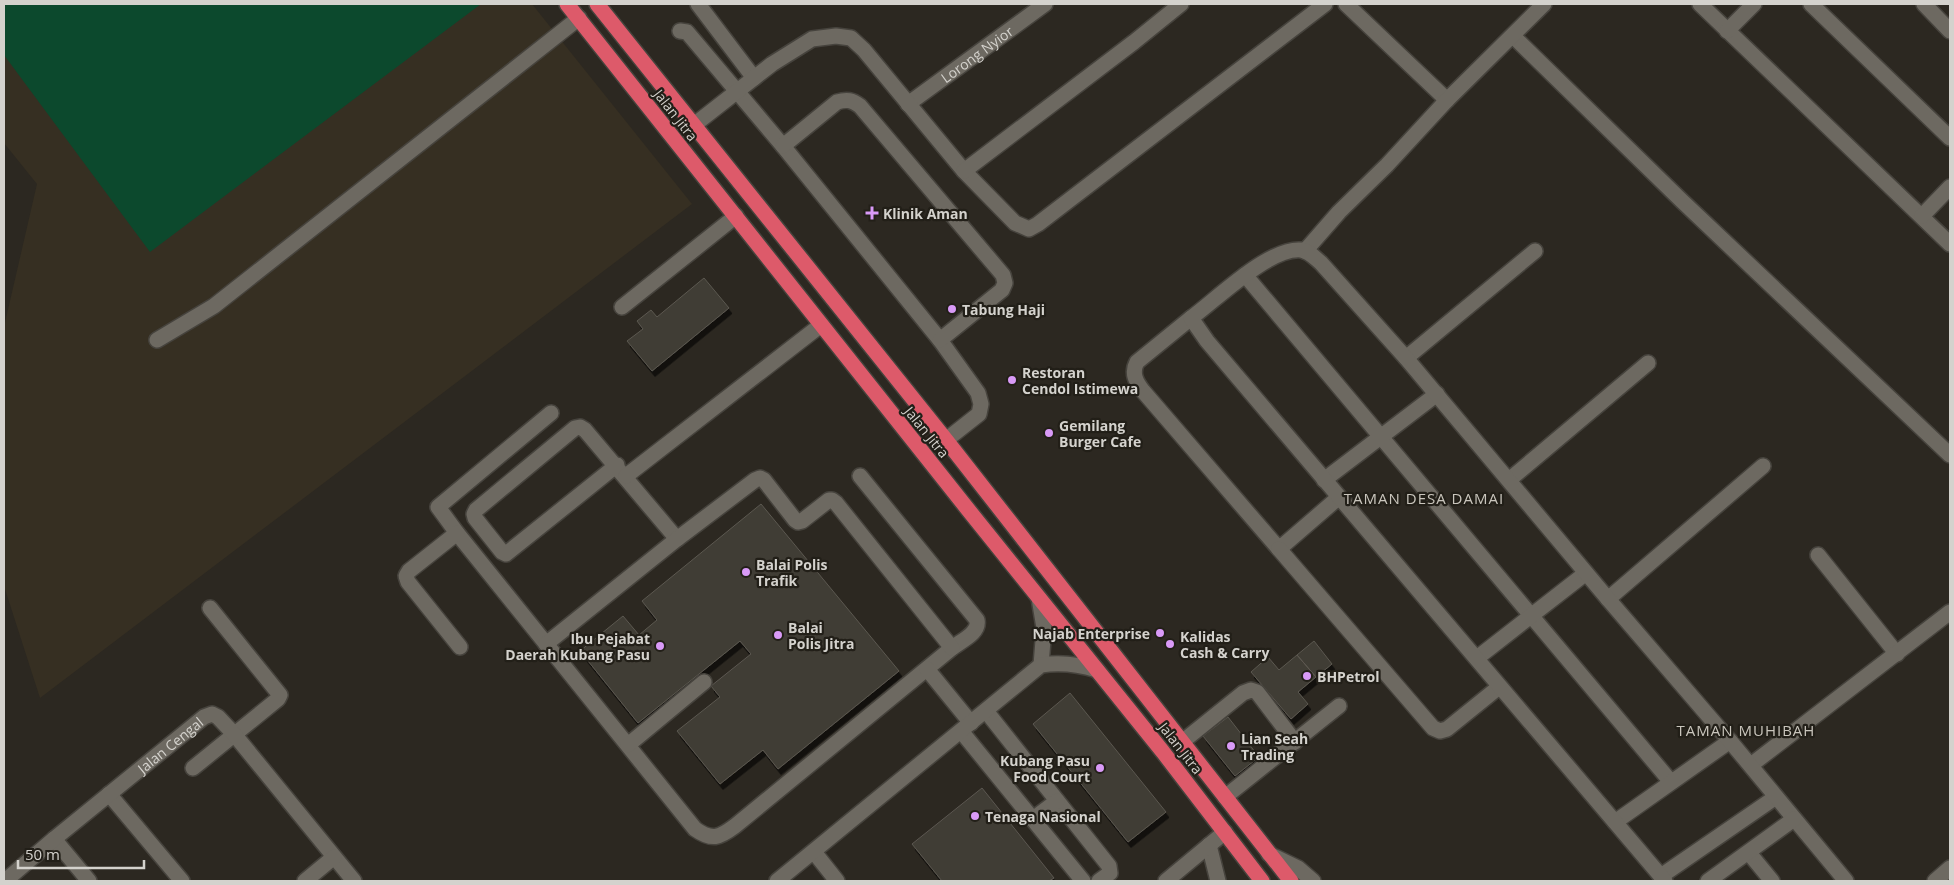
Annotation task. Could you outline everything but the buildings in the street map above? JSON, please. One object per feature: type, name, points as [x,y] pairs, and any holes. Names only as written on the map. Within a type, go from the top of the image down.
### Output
[{"type":"highway","name":"Jalan Jitra","points":[[567,4],[1097,670],[1262,881]]},
{"type":"highway","name":"Jalan Jitra","points":[[597,4],[946,440],[1291,881]]},
{"type":"street","points":[[698,4],[754,78]]},
{"type":"street","name":"Lorong Nyior","points":[[908,104],[1045,4]]},
{"type":"street","points":[[964,171],[1181,4]]},
{"type":"street","points":[[694,125],[754,78],[812,39],[836,36],[852,38],[964,171],[1015,223],[1029,229],[1325,4]]},
{"type":"street","points":[[1346,4],[1447,100]]},
{"type":"street","points":[[1305,251],[1339,212],[1387,165],[1447,100],[1544,4]]},
{"type":"street","points":[[1700,4],[1950,244]]},
{"type":"street","points":[[1727,30],[1754,4]]},
{"type":"street","points":[[1811,4],[1950,138]]},
{"type":"street","points":[[1924,4],[1950,31]]},
{"type":"street","points":[[157,340],[214,306],[579,18]]},
{"type":"street","points":[[680,31],[687,32],[782,146],[940,340],[978,393],[981,404],[979,414],[946,440]]},
{"type":"street","points":[[1513,36],[1682,201],[1950,455]]},
{"type":"street","points":[[782,146],[837,102],[853,101],[860,106],[1003,275],[1005,283],[1002,290],[940,340]]},
{"type":"street","points":[[1922,216],[1950,187]]},
{"type":"street","points":[[622,307],[736,216]]},
{"type":"street","points":[[1499,687],[1446,729],[1440,731],[1433,728],[1143,391],[1134,378],[1137,362],[1245,274],[1277,256],[1291,251],[1305,251],[1321,263],[1437,394],[1846,881]]},
{"type":"street","points":[[1406,358],[1536,251]]},
{"type":"street","points":[[1245,274],[1671,782]]},
{"type":"street","points":[[1191,318],[1207,341],[1338,498],[1477,658],[1499,687],[1663,878],[1776,797]]},
{"type":"street","points":[[677,539],[621,471],[585,430],[580,427],[575,428],[498,490],[474,514],[502,552],[506,554],[621,471],[822,325]]},
{"type":"street","points":[[1509,480],[1648,363]]},
{"type":"street","points":[[1324,480],[1437,394]]},
{"type":"street","points":[[551,413],[438,507],[695,829],[704,836],[713,838],[726,833],[735,826],[952,648],[976,631],[977,620],[860,476]]},
{"type":"street","points":[[1608,599],[1763,466]]},
{"type":"street","points":[[481,470],[498,490]]},
{"type":"street","points":[[546,644],[677,539],[760,478],[764,480],[798,522],[829,500],[832,500],[952,648]]},
{"type":"street","points":[[1278,549],[1338,498]]},
{"type":"street","points":[[457,533],[409,571],[406,576],[408,582],[460,647]]},
{"type":"street","points":[[1818,555],[1897,654]]},
{"type":"street","points":[[1477,658],[1586,573]]},
{"type":"street","points":[[1039,598],[1044,628],[1041,665]]},
{"type":"street","points":[[193,768],[278,699],[280,695],[210,608]]},
{"type":"street","points":[[1750,765],[1950,612]]},
{"type":"street","points":[[777,881],[1041,665],[1059,662],[1097,670]]},
{"type":"street","points":[[927,669],[966,727],[1034,819],[1083,881]]},
{"type":"street","points":[[628,745],[704,682]]},
{"type":"street","points":[[1182,742],[1243,693],[1251,690],[1258,692],[1295,742]]},
{"type":"street","points":[[1225,797],[1339,706]]},
{"type":"street","points":[[986,711],[1111,869],[1110,873],[1099,881]]},
{"type":"street","name":"Jalan Cengal","points":[[5,881],[204,717],[212,714],[218,717],[234,734],[354,881]]},
{"type":"street","points":[[1615,822],[1730,741]]},
{"type":"street","points":[[109,794],[182,881]]},
{"type":"street","points":[[1034,819],[1057,801]]},
{"type":"street","points":[[1708,881],[1794,818]]},
{"type":"street","points":[[1166,881],[1225,832]]},
{"type":"street","points":[[54,839],[89,881]]},
{"type":"street","points":[[1209,846],[1218,881]]},
{"type":"street","points":[[814,852],[837,881]]},
{"type":"street","points":[[1749,852],[1772,881]]},
{"type":"street","points":[[1269,854],[1293,865],[1313,881]]},
{"type":"street","points":[[305,881],[334,857]]},
{"type":"street","points":[[1935,881],[1950,868]]},
{"type":"shaded area","points":[[4,4],[532,4],[692,204],[40,698],[4,586],[4,327],[37,184],[4,143]]},
{"type":"green space","points":[[4,4],[481,4],[150,252],[4,55]]},
{"type":"place","name":"Klinik Aman","points":[[872,213]]},
{"type":"place","name":"Tabung Haji","points":[[952,309]]},
{"type":"place","name":"Restoran Cendol Istimewa","points":[[1012,380]]},
{"type":"place","name":"Gemilang Burger Cafe","points":[[1049,433]]},
{"type":"place","name":"Balai Polis Trafik","points":[[746,572]]},
{"type":"place","name":"Najab Enterprise","points":[[1160,633]]},
{"type":"place","name":"Balai Polis Jitra","points":[[778,635]]},
{"type":"place","name":"Kalidas Cash & Carry","points":[[1170,644]]},
{"type":"place","name":"Ibu Pejabat Daerah Kubang Pasu","points":[[660,646]]},
{"type":"place","name":"BHPetrol","points":[[1307,676]]},
{"type":"place","name":"Lian Seah Trading","points":[[1231,746]]},
{"type":"place","name":"Kubang Pasu Food Court","points":[[1100,768]]},
{"type":"place","name":"Tenaga Nasional","points":[[975,816]]},
{"type":"district","name":"TAMAN DESA DAMAI","points":[[1424,498]]},
{"type":"district","name":"TAMAN MUHIBAH","points":[[1746,730]]}]
